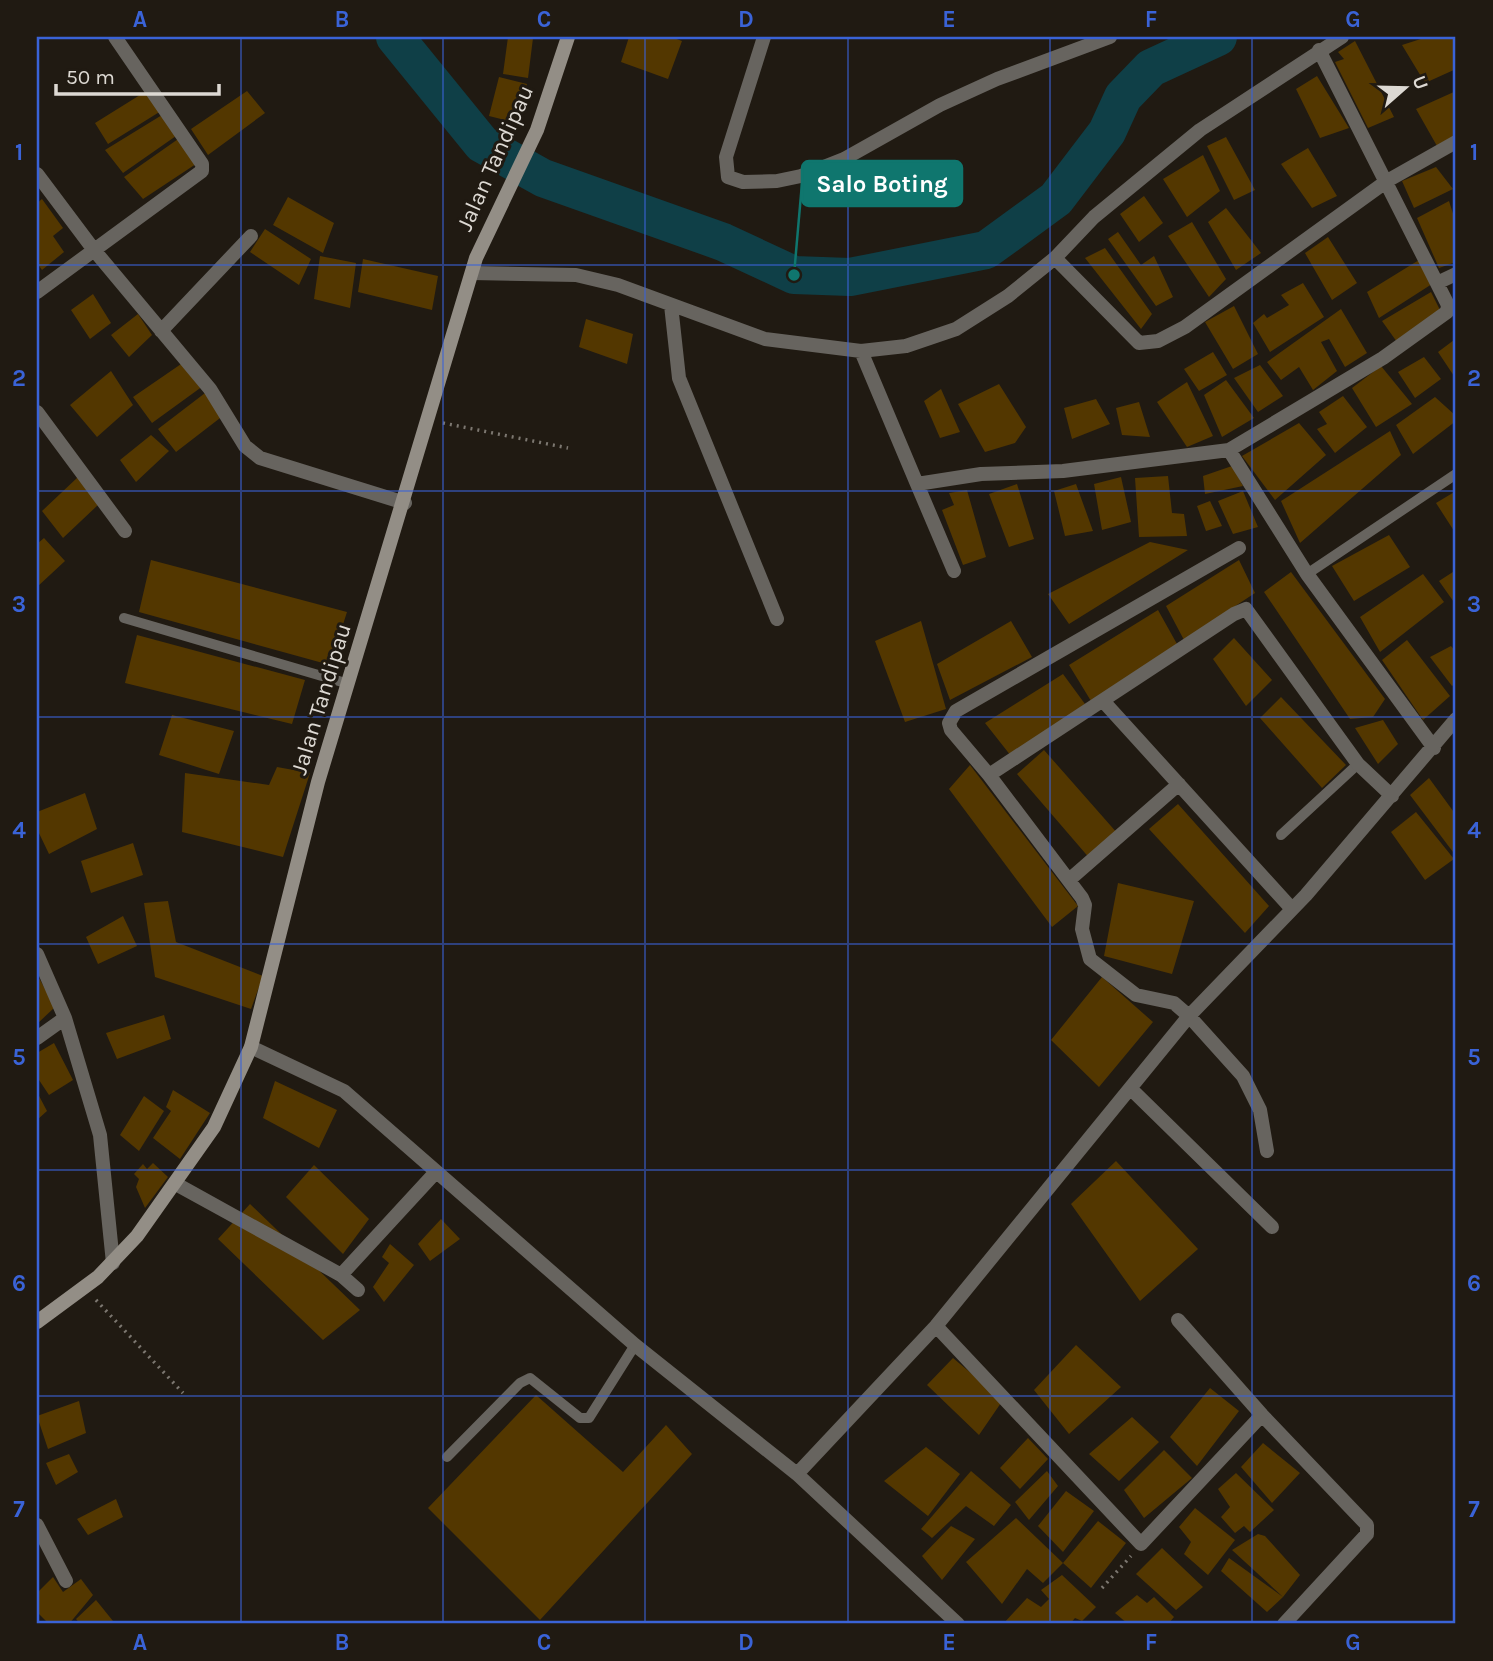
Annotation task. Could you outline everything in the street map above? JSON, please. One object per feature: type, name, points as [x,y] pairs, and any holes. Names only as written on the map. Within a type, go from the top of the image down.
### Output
[{"type":"street","points":[[37,292],[203,168],[116,37]]},
{"type":"street","name":"Jalan Tandipau","points":[[37,1322],[85,1288],[113,1263],[176,1184],[214,1127],[251,1047],[318,782],[405,503],[474,265],[537,130],[568,37]]},
{"type":"street","points":[[764,37],[726,157],[728,177],[743,183],[789,179],[822,167],[997,79],[1110,37]]},
{"type":"street","points":[[474,265],[576,275],[618,285],[747,335],[861,351],[906,345],[956,329],[1008,296],[1055,258],[1086,224],[1168,155],[1319,50],[1342,37]]},
{"type":"street","points":[[917,484],[981,474],[1063,471],[1228,450],[1383,358],[1447,312],[1448,305],[1319,50]]},
{"type":"street","points":[[1055,258],[1139,343],[1158,341],[1185,327],[1387,181],[1456,142]]},
{"type":"street","points":[[37,174],[94,250],[210,389],[239,438],[254,456],[405,503]]},
{"type":"street","points":[[161,331],[251,236]]},
{"type":"street","points":[[1437,283],[1456,274]]},
{"type":"street","points":[[671,305],[679,378],[777,619]]},
{"type":"street","points":[[861,351],[954,571]]},
{"type":"street","points":[[37,412],[125,531]]},
{"type":"street","points":[[1228,450],[1307,574],[1434,748]]},
{"type":"street","points":[[1239,548],[956,711],[949,723],[951,730],[989,775],[1085,905],[1082,929],[1090,959],[1136,995],[1174,1003],[1189,1016],[1243,1076],[1260,1110],[1267,1151]]},
{"type":"street","points":[[989,775],[1104,702],[1234,614],[1246,609],[1358,764],[1392,796]]},
{"type":"street","points":[[1104,702],[1292,909]]},
{"type":"street","points":[[797,1474],[936,1326],[1189,1016],[1292,909],[1434,748],[1456,719]]},
{"type":"street","points":[[1069,880],[1179,784]]},
{"type":"street","points":[[37,954],[65,1018],[100,1135],[113,1263]]},
{"type":"street","points":[[37,1038],[65,1018]]},
{"type":"street","points":[[251,1047],[344,1091],[635,1345],[797,1474],[958,1624]]},
{"type":"street","points":[[1131,1089],[1272,1227]]},
{"type":"street","points":[[341,1275],[435,1173]]},
{"type":"street","points":[[176,1184],[341,1275],[358,1290]]},
{"type":"street","points":[[1178,1320],[1262,1415],[1367,1525],[1368,1530],[1284,1624]]},
{"type":"street","points":[[936,1326],[1142,1544],[1262,1415]]},
{"type":"street","points":[[37,1525],[66,1581]]},
{"type":"lane","points":[[1307,574],[1456,474]]},
{"type":"lane","points":[[124,618],[349,684]]},
{"type":"lane","points":[[1282,835],[1358,764]]},
{"type":"lane","points":[[447,1457],[520,1383],[530,1378],[580,1418],[589,1418],[635,1345]]},
{"type":"path","points":[[427,420],[568,447]]},
{"type":"path","points":[[85,1288],[183,1394]]},
{"type":"path","points":[[1102,1588],[1142,1544]]},
{"type":"building","points":[[508,37],[533,38],[528,78],[503,74]]},
{"type":"building","points":[[629,37],[671,37],[682,41],[668,79],[621,62]]},
{"type":"building","points":[[1427,37],[1456,37],[1456,69],[1425,83],[1402,45]]},
{"type":"building","points":[[1355,41],[1394,117],[1368,128],[1335,62],[1344,59],[1338,52]]},
{"type":"building","points":[[1317,76],[1349,128],[1320,138],[1296,89]]},
{"type":"building","points":[[499,77],[527,84],[517,123],[489,116]]},
{"type":"building","points":[[148,90],[161,111],[108,144],[95,123]]},
{"type":"building","points":[[247,91],[265,113],[208,155],[191,129]]},
{"type":"building","points":[[1456,91],[1456,135],[1437,146],[1416,109]]},
{"type":"building","points":[[162,115],[176,136],[123,173],[105,150]]},
{"type":"building","points":[[181,137],[199,162],[143,199],[124,177]]},
{"type":"building","points":[[1226,137],[1255,190],[1234,200],[1207,146]]},
{"type":"building","points":[[1308,148],[1337,196],[1312,208],[1281,164]]},
{"type":"building","points":[[1203,155],[1220,191],[1187,217],[1163,179]]},
{"type":"building","points":[[1436,167],[1453,189],[1414,208],[1402,181]]},
{"type":"building","points":[[1144,196],[1163,223],[1139,242],[1120,214]]},
{"type":"building","points":[[288,197],[334,223],[323,253],[273,225]]},
{"type":"building","points":[[42,199],[63,228],[53,236],[64,252],[42,270],[37,263],[37,203]]},
{"type":"building","points":[[1449,201],[1456,223],[1456,262],[1439,268],[1417,218]]},
{"type":"building","points":[[1226,208],[1261,253],[1236,270],[1208,222]]},
{"type":"building","points":[[1192,222],[1226,279],[1209,297],[1168,236]]},
{"type":"building","points":[[265,229],[311,259],[299,285],[250,252]]},
{"type":"building","points":[[1118,232],[1141,265],[1154,256],[1173,297],[1156,306],[1108,239]]},
{"type":"building","points":[[1328,237],[1357,283],[1332,300],[1305,253]]},
{"type":"building","points":[[1105,248],[1152,314],[1141,329],[1085,258]]},
{"type":"building","points":[[320,256],[356,263],[350,308],[314,299]]},
{"type":"building","points":[[363,259],[438,276],[432,310],[358,292]]},
{"type":"building","points":[[1419,260],[1432,284],[1379,318],[1367,292]]},
{"type":"building","points":[[1303,283],[1324,317],[1270,352],[1253,323],[1264,314],[1267,318],[1289,305],[1281,295]]},
{"type":"building","points":[[1431,292],[1440,310],[1397,342],[1382,321]]},
{"type":"building","points":[[93,294],[111,323],[90,339],[71,310]]},
{"type":"building","points":[[1234,306],[1258,354],[1233,369],[1205,322]]},
{"type":"building","points":[[1341,309],[1367,353],[1345,367],[1329,339],[1321,342],[1337,371],[1313,390],[1299,367],[1281,380],[1267,362]]},
{"type":"building","points":[[138,314],[152,335],[129,357],[111,335]]},
{"type":"building","points":[[586,319],[633,334],[627,364],[579,347]]},
{"type":"building","points":[[1456,341],[1456,379],[1438,352]]},
{"type":"building","points":[[1213,352],[1227,375],[1199,391],[1184,369]]},
{"type":"building","points":[[1424,357],[1441,379],[1415,398],[1398,372]]},
{"type":"building","points":[[184,362],[203,386],[152,423],[133,397]]},
{"type":"building","points":[[1260,365],[1283,396],[1258,412],[1234,378]]},
{"type":"building","points":[[1381,366],[1412,404],[1376,427],[1352,388]]},
{"type":"building","points":[[111,371],[133,405],[97,437],[70,405]]},
{"type":"building","points":[[1226,380],[1254,418],[1222,437],[1204,395]]},
{"type":"building","points":[[1187,382],[1213,436],[1187,447],[1157,402]]},
{"type":"building","points":[[999,384],[1026,427],[1015,443],[985,452],[958,404]]},
{"type":"building","points":[[941,389],[960,432],[940,438],[924,401]]},
{"type":"building","points":[[209,390],[224,415],[176,452],[158,429]]},
{"type":"building","points":[[1343,396],[1367,427],[1335,453],[1317,429],[1327,424],[1319,412]]},
{"type":"building","points":[[1435,397],[1456,416],[1456,421],[1413,454],[1396,425]]},
{"type":"building","points":[[1096,399],[1110,424],[1072,439],[1064,408]]},
{"type":"building","points":[[1139,402],[1150,437],[1122,435],[1116,408]]},
{"type":"building","points":[[1299,423],[1326,455],[1275,500],[1242,456]]},
{"type":"building","points":[[1390,431],[1401,455],[1300,543],[1281,501]]},
{"type":"building","points":[[151,435],[169,451],[136,482],[120,460]]},
{"type":"building","points":[[1232,466],[1243,486],[1205,494],[1203,476]]},
{"type":"building","points":[[1168,476],[1172,513],[1184,514],[1187,536],[1139,537],[1135,478]]},
{"type":"building","points":[[78,477],[99,504],[63,538],[42,511]]},
{"type":"building","points":[[1121,477],[1131,522],[1102,530],[1094,484]]},
{"type":"building","points":[[1017,484],[1034,539],[1009,547],[989,494]]},
{"type":"building","points":[[1076,484],[1093,531],[1065,536],[1054,491]]},
{"type":"building","points":[[967,490],[986,557],[963,565],[942,510],[954,505],[949,493]]},
{"type":"building","points":[[1243,491],[1258,527],[1233,534],[1218,501]]},
{"type":"building","points":[[1456,491],[1456,534],[1436,503]]},
{"type":"building","points":[[1210,501],[1222,526],[1206,531],[1197,506]]},
{"type":"building","points":[[1389,535],[1410,567],[1354,601],[1332,566]]},
{"type":"building","points":[[44,538],[65,561],[37,587],[37,544]]},
{"type":"building","points":[[1150,542],[1188,550],[1069,624],[1048,594]]},
{"type":"building","points":[[151,560],[347,612],[330,665],[139,612]]},
{"type":"building","points":[[1239,560],[1255,593],[1184,640],[1166,606]]},
{"type":"building","points":[[1456,570],[1456,605],[1439,581]]},
{"type":"building","points":[[1291,572],[1385,699],[1373,717],[1350,719],[1264,592]]},
{"type":"building","points":[[1423,574],[1444,602],[1380,652],[1360,617]]},
{"type":"building","points":[[1158,610],[1177,644],[1091,701],[1069,665]]},
{"type":"building","points":[[921,621],[946,709],[905,722],[875,641]]},
{"type":"building","points":[[1011,621],[1032,657],[950,700],[937,664]]},
{"type":"building","points":[[137,635],[305,680],[292,724],[125,683]]},
{"type":"building","points":[[1234,638],[1272,680],[1246,706],[1213,659]]},
{"type":"building","points":[[1407,640],[1450,696],[1423,720],[1382,660]]},
{"type":"building","points":[[1451,646],[1456,652],[1456,683],[1452,686],[1430,657]]},
{"type":"building","points":[[1063,674],[1085,704],[1011,756],[985,723]]},
{"type":"building","points":[[1281,697],[1346,765],[1322,788],[1260,718]]},
{"type":"building","points":[[172,715],[234,731],[219,774],[159,755]]},
{"type":"building","points":[[1383,720],[1398,744],[1378,764],[1355,728]]},
{"type":"building","points":[[1044,750],[1118,834],[1091,860],[1017,774]]},
{"type":"building","points":[[970,765],[1078,906],[1052,927],[949,789]]},
{"type":"building","points":[[277,767],[310,773],[283,857],[182,832],[185,773],[269,785]]},
{"type":"building","points":[[1429,778],[1456,815],[1456,856],[1410,795]]},
{"type":"building","points":[[85,793],[97,829],[49,854],[37,829],[37,812]]},
{"type":"building","points":[[1178,804],[1269,906],[1245,933],[1149,829]]},
{"type":"building","points":[[1416,812],[1454,859],[1425,880],[1391,832]]},
{"type":"building","points":[[133,843],[143,875],[91,893],[81,861]]},
{"type":"building","points":[[1118,883],[1194,901],[1172,974],[1104,956]]},
{"type":"building","points":[[168,901],[176,942],[263,976],[251,1009],[155,977],[144,903]]},
{"type":"building","points":[[123,916],[137,946],[98,964],[86,937]]},
{"type":"building","points":[[1102,977],[1153,1022],[1099,1087],[1051,1040]]},
{"type":"building","points":[[39,978],[55,1007],[37,1024],[37,981]]},
{"type":"building","points":[[164,1015],[171,1039],[117,1059],[106,1033]]},
{"type":"building","points":[[54,1043],[73,1080],[49,1095],[37,1077],[37,1053]]},
{"type":"building","points":[[275,1081],[337,1110],[319,1148],[263,1118]]},
{"type":"building","points":[[173,1090],[210,1113],[180,1159],[153,1138],[171,1111],[166,1107]]},
{"type":"building","points":[[37,1092],[47,1111],[37,1120]]},
{"type":"building","points":[[144,1096],[164,1111],[139,1151],[120,1135]]},
{"type":"building","points":[[1116,1161],[1198,1249],[1140,1301],[1071,1204]]},
{"type":"building","points":[[153,1163],[168,1177],[145,1208],[136,1187],[139,1179],[134,1174],[143,1164],[147,1169]]},
{"type":"building","points":[[314,1165],[369,1219],[343,1254],[286,1197]]},
{"type":"building","points":[[250,1204],[360,1310],[323,1340],[218,1239]]},
{"type":"building","points":[[441,1219],[460,1239],[430,1261],[418,1244]]},
{"type":"building","points":[[390,1244],[414,1265],[384,1302],[373,1287],[389,1263],[382,1257]]},
{"type":"building","points":[[1076,1345],[1121,1387],[1069,1434],[1034,1390]]},
{"type":"building","points":[[953,1358],[1003,1400],[979,1435],[927,1385]]},
{"type":"building","points":[[1210,1388],[1239,1411],[1197,1466],[1170,1437]]},
{"type":"building","points":[[536,1395],[623,1472],[666,1425],[692,1454],[540,1620],[428,1508]]},
{"type":"building","points":[[79,1401],[86,1433],[48,1449],[37,1416]]},
{"type":"building","points":[[1132,1417],[1159,1442],[1119,1481],[1089,1454]]},
{"type":"building","points":[[1028,1438],[1048,1459],[1020,1489],[1000,1468]]},
{"type":"building","points":[[1263,1443],[1300,1473],[1272,1503],[1241,1467]]},
{"type":"building","points":[[926,1447],[960,1474],[928,1516],[884,1481]]},
{"type":"building","points":[[1164,1450],[1192,1478],[1144,1518],[1124,1490]]},
{"type":"building","points":[[69,1454],[78,1472],[56,1485],[46,1463]]},
{"type":"building","points":[[971,1471],[1011,1505],[994,1526],[966,1506],[932,1538],[921,1529]]},
{"type":"building","points":[[1047,1471],[1058,1486],[1029,1520],[1015,1502]]},
{"type":"building","points":[[1236,1473],[1274,1510],[1250,1532],[1244,1526],[1235,1533],[1221,1517],[1230,1507],[1218,1489]]},
{"type":"building","points":[[1066,1491],[1094,1511],[1063,1552],[1038,1526]]},
{"type":"building","points":[[116,1499],[123,1517],[88,1535],[77,1519]]},
{"type":"building","points":[[1195,1508],[1235,1540],[1208,1575],[1184,1554],[1191,1542],[1179,1527]]},
{"type":"building","points":[[1016,1518],[1063,1563],[1043,1583],[1027,1569],[1002,1604],[966,1562]]},
{"type":"building","points":[[1098,1521],[1126,1543],[1091,1588],[1063,1563]]},
{"type":"building","points":[[951,1526],[975,1539],[942,1580],[922,1556]]},
{"type":"building","points":[[1258,1534],[1265,1536],[1300,1575],[1283,1597],[1232,1550]]},
{"type":"building","points":[[1162,1548],[1203,1587],[1176,1610],[1136,1574]]},
{"type":"building","points":[[1229,1558],[1283,1597],[1267,1612],[1221,1571]]},
{"type":"building","points":[[1062,1575],[1096,1607],[1082,1621],[1075,1618],[1070,1624],[1003,1624],[1027,1598],[1041,1607],[1049,1599],[1041,1590]]},
{"type":"building","points":[[53,1577],[63,1592],[81,1579],[93,1595],[69,1624],[49,1624],[37,1612],[37,1593]]},
{"type":"building","points":[[1137,1595],[1147,1603],[1154,1597],[1174,1617],[1168,1624],[1128,1624],[1115,1613]]},
{"type":"building","points":[[96,1600],[113,1621],[109,1624],[80,1624],[76,1619]]},
{"type":"waterway","points":[[395,37],[482,144],[543,178],[723,242],[794,275],[850,277],[986,250],[1056,199],[1107,132],[1123,97],[1151,68],[1218,37]]},
{"type":"place","name":"Salo Boting","points":[[794,275]]}]
